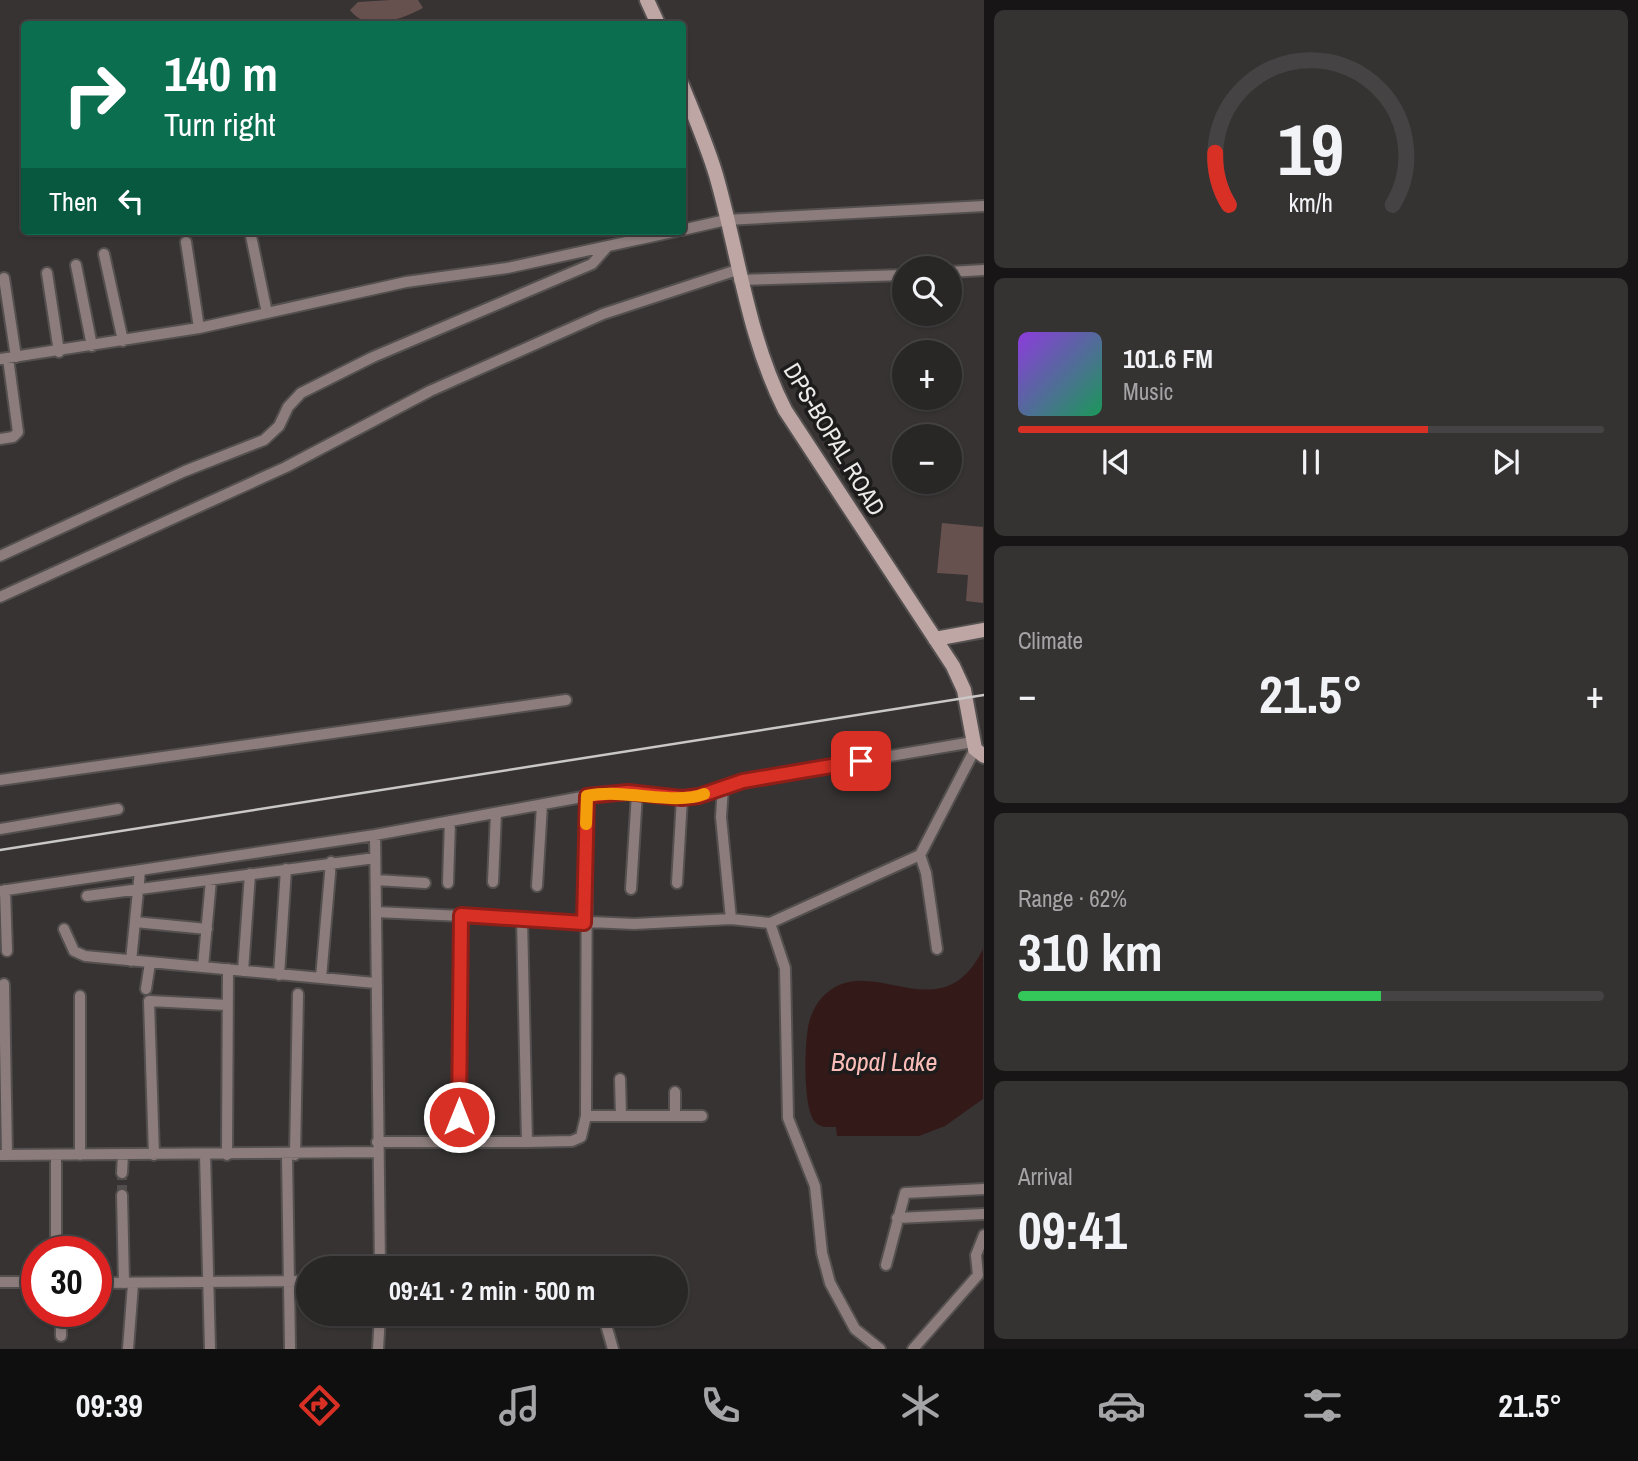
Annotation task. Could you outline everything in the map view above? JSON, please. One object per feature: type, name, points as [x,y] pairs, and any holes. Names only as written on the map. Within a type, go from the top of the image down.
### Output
[{"type":"street","points":[[648,0],[657,21]]},
{"type":"street","name":"DPS-BOPAL ROAD","points":[[686,96],[716,175],[737,269],[768,376],[785,410],[935,639],[964,690],[979,747]]},
{"type":"street","points":[[686,229],[726,220],[984,206]]},
{"type":"street","points":[[251,235],[267,313]]},
{"type":"street","points":[[8,358],[199,328],[406,282],[507,268],[659,235]]},
{"type":"street","points":[[186,242],[199,328]]},
{"type":"street","points":[[0,556],[185,471],[264,440],[279,426],[288,407],[301,393],[373,357],[592,264],[607,247]]},
{"type":"street","points":[[104,254],[123,341]]},
{"type":"street","points":[[76,265],[92,346]]},
{"type":"street","points":[[0,597],[286,467],[369,421],[603,314],[737,269],[892,275]]},
{"type":"street","points":[[962,271],[984,270]]},
{"type":"street","points":[[47,272],[59,352]]},
{"type":"street","points":[[0,439],[13,437],[18,432],[8,358],[4,278]]},
{"type":"street","points":[[935,639],[984,630]]},
{"type":"street","points":[[0,780],[566,700]]},
{"type":"street","points":[[7,951],[3,891],[375,835],[609,792],[682,798],[699,796],[743,781],[979,747]]},
{"type":"street","points":[[376,912],[634,925],[731,919],[770,923],[920,855],[979,747]]},
{"type":"street","points":[[723,788],[721,817],[731,919]]},
{"type":"street","points":[[631,888],[637,793]]},
{"type":"street","points":[[4,984],[4,1155],[291,1155],[459,1142],[572,1141],[581,1137],[586,1116],[584,923],[587,796]]},
{"type":"street","points":[[677,883],[682,798]]},
{"type":"street","points":[[537,886],[542,805]]},
{"type":"street","points":[[0,829],[118,809]]},
{"type":"street","points":[[493,882],[496,813]]},
{"type":"street","points":[[448,883],[450,821]]},
{"type":"street","points":[[375,835],[380,1256]]},
{"type":"street","points":[[920,855],[926,873],[937,948]]},
{"type":"street","points":[[87,896],[375,858]]},
{"type":"street","points":[[321,978],[331,862]]},
{"type":"street","points":[[279,975],[286,869]]},
{"type":"street","points":[[131,961],[140,871]]},
{"type":"street","points":[[243,971],[250,874]]},
{"type":"street","points":[[203,967],[211,880]]},
{"type":"street","points":[[376,880],[425,883]]},
{"type":"street","points":[[459,1142],[461,915]]},
{"type":"street","points":[[522,919],[527,1142]]},
{"type":"street","points":[[135,922],[207,929]]},
{"type":"street","points":[[770,923],[785,968],[789,1118],[815,1186],[822,1252],[830,1283],[842,1310],[875,1346]]},
{"type":"street","points":[[64,929],[78,955],[375,983]]},
{"type":"street","points":[[146,989],[149,962]]},
{"type":"street","points":[[227,1155],[228,969]]},
{"type":"street","points":[[290,1349],[291,1155],[298,994]]},
{"type":"street","points":[[80,996],[80,1155]]},
{"type":"street","points":[[154,1155],[149,1001],[227,1005]]},
{"type":"street","points":[[620,1079],[621,1116]]},
{"type":"street","points":[[675,1092],[675,1115]]},
{"type":"street","points":[[586,1116],[702,1116]]},
{"type":"street","points":[[122,1154],[122,1173]]},
{"type":"street","points":[[205,1154],[210,1349]]},
{"type":"street","points":[[56,1156],[56,1236]]},
{"type":"street","points":[[886,1265],[905,1193],[984,1189]]},
{"type":"street","points":[[122,1195],[129,1283],[128,1349]]},
{"type":"street","points":[[897,1218],[984,1214]]},
{"type":"street","points":[[913,1349],[981,1279],[976,1255],[984,1235]]},
{"type":"street","points":[[112,1283],[296,1280]]},
{"type":"street","points":[[0,1282],[21,1282]]},
{"type":"street","points":[[378,1349],[379,1326]]},
{"type":"street","points":[[606,1326],[613,1349]]},
{"type":"street","points":[[61,1327],[61,1336]]},
{"type":"street","points":[[859,1349],[875,1346]]},
{"type":"shaded area","points":[[418,0],[423,8],[395,20],[366,21],[350,10],[358,2]]},
{"type":"shaded area","points":[[942,523],[983,527],[983,603],[966,601],[968,575],[937,573]]},
{"type":"water","name":"Bopal Lake","points":[[983,949],[983,1099],[945,1126],[919,1136],[837,1136],[836,1127],[816,1123],[811,1116],[806,1090],[806,1041],[812,1015],[824,995],[850,982],[869,981],[930,990],[949,985],[967,973]]},
{"type":"tunnel","points":[[122,1173],[122,1195]]},
{"type":"railway","points":[[0,850],[984,695]]},
{"type":"slow traffic","points":[[586,824],[587,796],[609,792],[682,798],[704,794]]},
{"type":"route","points":[[459,1117],[461,915],[584,923],[587,796],[609,792],[682,798],[699,796],[743,781],[861,761]]}]
